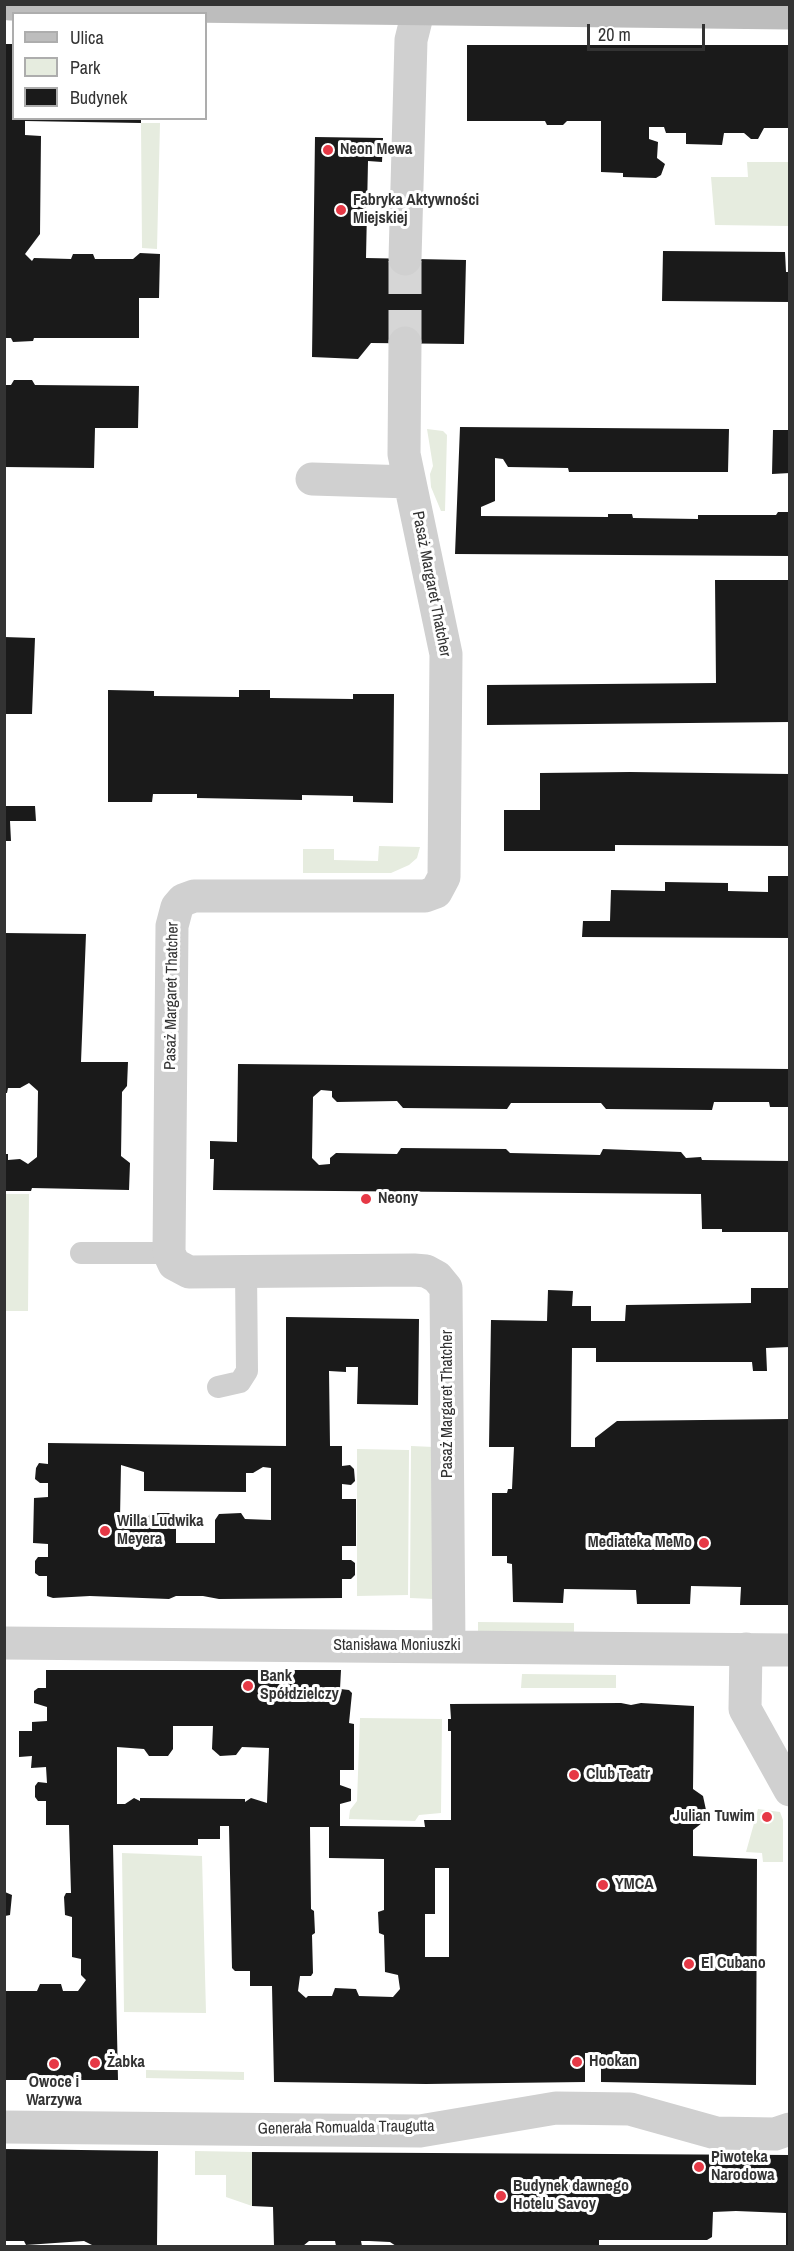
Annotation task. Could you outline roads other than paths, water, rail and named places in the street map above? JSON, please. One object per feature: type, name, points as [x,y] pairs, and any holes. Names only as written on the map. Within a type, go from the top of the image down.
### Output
[{"type":"street","points":[[10,4],[789,13]]},
{"type":"street","points":[[405,259],[411,40],[420,7]]},
{"type":"street","name":"Pasaż Margaret Thatcher","points":[[405,343],[403,440],[446,654],[444,877],[436,892],[425,896],[194,896],[183,900],[177,907],[172,926],[170,1253],[174,1264],[189,1272],[426,1271],[437,1277],[446,1288],[448,1301],[449,1647]]},
{"type":"street","points":[[312,479],[410,482]]},
{"type":"street","name":"Stanisława Moniuszki","points":[[4,1643],[789,1650]]},
{"type":"street","points":[[746,1649],[745,1710],[789,1790]]},
{"type":"street","name":"Generała Romualda Traugutta","points":[[4,2127],[420,2131],[556,2108],[630,2109],[716,2133],[775,2134],[789,2129]]},
{"type":"lane","points":[[81,1253],[170,1253]]},
{"type":"lane","points":[[218,1387],[240,1382],[247,1371],[246,1271]]},
{"type":"tunnel","points":[[405,259],[405,343]]},
{"type":"place","name":"Neon Mewa","points":[[328,150]]},
{"type":"place","name":"Fabryka Aktywności Miejskiej","points":[[341,210]]},
{"type":"place","name":"Neony","points":[[366,1199]]},
{"type":"place","name":"Willa Ludwika Meyera","points":[[105,1531]]},
{"type":"place","name":"Mediateka MeMo","points":[[704,1543]]},
{"type":"place","name":"Bank Spółdzielczy","points":[[248,1686]]},
{"type":"place","name":"Club Teatr","points":[[574,1775]]},
{"type":"place","name":"Julian Tuwim","points":[[767,1817]]},
{"type":"place","name":"YMCA","points":[[603,1885]]},
{"type":"place","name":"El Cubano","points":[[689,1964]]},
{"type":"place","name":"Hookan","points":[[577,2062]]},
{"type":"place","name":"Żabka","points":[[95,2063]]},
{"type":"place","name":"Owoce i Warzywa","points":[[54,2064]]},
{"type":"place","name":"Piwoteka Narodowa","points":[[699,2167]]},
{"type":"place","name":"Budynek dawnego Hotelu Savoy","points":[[501,2196]]}]
